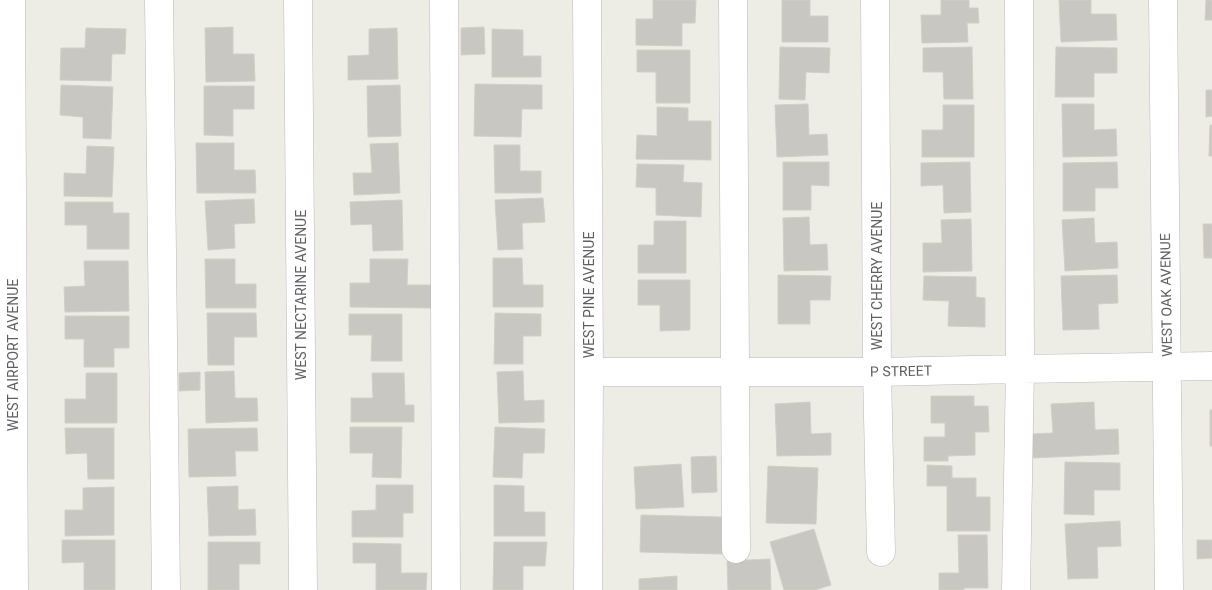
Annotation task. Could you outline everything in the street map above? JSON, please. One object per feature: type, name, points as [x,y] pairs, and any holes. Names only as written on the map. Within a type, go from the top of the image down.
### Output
[{"type":"street","name":"WEST AIRPORT AVENUE","points":[[11,0],[7,458],[14,590]]},
{"type":"street","points":[[159,0],[166,590]]},
{"type":"street","name":"WEST NECTARINE AVENUE","points":[[298,0],[303,590]]},
{"type":"street","points":[[444,0],[446,590]]},
{"type":"street","name":"WEST PINE AVENUE","points":[[587,0],[588,590]]},
{"type":"street","points":[[733,0],[736,549]]},
{"type":"street","name":"WEST CHERRY AVENUE","points":[[875,0],[877,372],[881,552]]},
{"type":"street","points":[[1016,590],[1020,369],[1019,0]]},
{"type":"street","name":"WEST OAK AVENUE","points":[[1163,0],[1169,590]]},
{"type":"street","name":"P STREET","points":[[589,372],[877,372],[1212,366]]},
{"type":"street","points":[[1163,590],[1169,590]]},
{"type":"building","points":[[653,0],[696,0],[695,23],[682,23],[682,46],[636,45],[636,19],[653,19]]},
{"type":"building","points":[[782,0],[810,0],[810,16],[828,16],[828,42],[782,42]]},
{"type":"building","points":[[941,0],[969,0],[969,8],[978,8],[979,23],[967,23],[968,42],[922,43],[921,15],[941,15]]},
{"type":"building","points":[[1059,0],[1091,0],[1091,14],[1116,14],[1117,40],[1061,42]]},
{"type":"building","points":[[1206,0],[1212,0],[1212,20],[1205,20]]},
{"type":"building","points":[[233,27],[233,54],[254,54],[255,81],[206,82],[205,28]]},
{"type":"building","points":[[484,27],[485,54],[461,55],[461,28]]},
{"type":"building","points":[[86,28],[126,29],[125,54],[112,54],[111,81],[60,80],[61,48],[85,48]]},
{"type":"building","points":[[397,28],[398,79],[348,80],[348,56],[369,55],[369,29]]},
{"type":"building","points":[[492,29],[523,30],[523,56],[541,56],[541,77],[492,77]]},
{"type":"building","points":[[780,47],[830,48],[829,73],[806,72],[805,100],[779,99]]},
{"type":"building","points":[[972,47],[973,99],[944,99],[943,72],[923,72],[923,48]]},
{"type":"building","points":[[1056,47],[1117,48],[1117,73],[1094,73],[1094,97],[1055,97]]},
{"type":"building","points":[[637,50],[690,50],[690,103],[656,103],[656,72],[637,72]]},
{"type":"building","points":[[475,84],[542,85],[542,109],[522,109],[521,137],[474,136]]},
{"type":"building","points":[[61,85],[113,87],[111,139],[83,138],[83,117],[60,115]]},
{"type":"building","points":[[400,85],[401,136],[368,137],[367,86]]},
{"type":"building","points":[[204,86],[254,86],[254,109],[233,109],[233,136],[204,135]]},
{"type":"building","points":[[1206,90],[1212,90],[1212,116],[1206,117]]},
{"type":"building","points":[[808,104],[809,135],[827,134],[828,155],[777,157],[775,105]]},
{"type":"building","points":[[1062,104],[1094,104],[1094,130],[1116,129],[1117,156],[1063,157]]},
{"type":"building","points":[[943,105],[974,105],[974,157],[922,157],[922,130],[943,130]]},
{"type":"building","points":[[657,107],[688,108],[688,121],[711,121],[711,160],[636,159],[637,135],[657,136]]},
{"type":"building","points":[[1210,125],[1212,125],[1212,156],[1209,156]]},
{"type":"building","points":[[196,143],[234,143],[234,170],[255,170],[256,193],[197,193]]},
{"type":"building","points":[[398,143],[400,193],[354,195],[353,173],[372,173],[370,144]]},
{"type":"building","points":[[494,145],[520,145],[520,171],[541,171],[541,193],[495,193]]},
{"type":"building","points":[[87,146],[114,147],[112,197],[64,196],[64,173],[86,174]]},
{"type":"building","points":[[783,162],[829,162],[829,186],[811,185],[811,210],[783,210]]},
{"type":"building","points":[[970,162],[971,212],[944,213],[943,185],[921,186],[921,163]]},
{"type":"building","points":[[1117,162],[1118,188],[1095,188],[1095,211],[1063,211],[1063,163]]},
{"type":"building","points":[[637,164],[684,165],[683,182],[702,183],[701,217],[656,215],[656,188],[636,187]]},
{"type":"building","points":[[543,198],[545,222],[522,223],[523,249],[498,250],[495,200]]},
{"type":"building","points":[[254,199],[255,223],[234,224],[235,248],[208,250],[205,201]]},
{"type":"building","points":[[402,200],[403,250],[373,251],[372,224],[351,225],[350,202]]},
{"type":"building","points":[[65,202],[113,202],[113,213],[129,213],[129,249],[87,249],[87,225],[65,225]]},
{"type":"building","points":[[809,217],[810,245],[827,244],[828,270],[784,271],[783,218]]},
{"type":"building","points":[[1094,218],[1095,243],[1117,242],[1118,268],[1065,271],[1062,220]]},
{"type":"building","points":[[971,219],[972,271],[923,272],[923,243],[942,243],[941,220]]},
{"type":"building","points":[[654,221],[686,221],[686,273],[638,273],[638,245],[654,245]]},
{"type":"building","points":[[1203,224],[1212,224],[1212,258],[1204,258]]},
{"type":"building","points":[[493,258],[522,258],[523,285],[543,285],[543,307],[493,307]]},
{"type":"building","points":[[205,259],[235,259],[235,284],[256,284],[256,308],[206,308]]},
{"type":"building","points":[[370,259],[408,259],[407,285],[432,285],[431,308],[350,307],[350,283],[370,283]]},
{"type":"building","points":[[84,261],[128,261],[129,311],[65,312],[64,287],[85,286]]},
{"type":"building","points":[[778,275],[831,276],[830,300],[810,300],[810,324],[778,324]]},
{"type":"building","points":[[1117,275],[1118,303],[1098,304],[1099,329],[1063,330],[1061,276]]},
{"type":"building","points":[[924,276],[976,277],[976,297],[985,298],[985,327],[948,326],[949,301],[923,300]]},
{"type":"building","points":[[638,280],[690,280],[690,330],[660,331],[660,305],[638,305]]},
{"type":"building","points":[[207,313],[256,313],[257,337],[234,337],[234,365],[208,365]]},
{"type":"building","points":[[495,313],[541,314],[541,336],[523,336],[523,364],[494,364]]},
{"type":"building","points":[[349,314],[402,314],[402,361],[371,361],[372,335],[349,335]]},
{"type":"building","points":[[65,316],[129,316],[129,348],[114,348],[114,367],[84,367],[84,339],[65,339]]},
{"type":"building","points":[[234,371],[235,398],[257,398],[258,421],[206,423],[205,372]]},
{"type":"building","points":[[523,371],[524,401],[544,400],[544,422],[499,423],[497,372]]},
{"type":"building","points":[[200,372],[200,390],[179,391],[179,373]]},
{"type":"building","points":[[86,373],[117,373],[117,423],[65,423],[65,399],[86,399]]},
{"type":"building","points":[[372,373],[404,373],[405,405],[414,405],[414,422],[351,422],[351,398],[373,398]]},
{"type":"building","points":[[931,396],[974,396],[974,406],[988,406],[989,432],[975,432],[975,455],[948,456],[948,461],[924,461],[924,437],[945,437],[945,423],[931,423]]},
{"type":"building","points":[[810,402],[811,434],[831,433],[831,455],[777,456],[775,404]]},
{"type":"building","points":[[1094,402],[1095,430],[1118,429],[1119,454],[1033,458],[1031,434],[1053,433],[1051,404]]},
{"type":"building","points":[[1210,410],[1212,410],[1212,446],[1210,446]]},
{"type":"building","points":[[350,427],[402,427],[401,478],[372,477],[373,453],[350,453]]},
{"type":"building","points":[[495,427],[545,429],[544,453],[523,453],[522,478],[493,477]]},
{"type":"building","points":[[65,428],[114,428],[114,479],[88,479],[87,453],[66,454]]},
{"type":"building","points":[[257,428],[258,451],[235,451],[236,476],[189,477],[188,429]]},
{"type":"building","points":[[716,456],[717,492],[692,493],[691,457]]},
{"type":"building","points":[[1065,462],[1120,463],[1120,490],[1094,490],[1094,515],[1064,514]]},
{"type":"building","points":[[681,464],[684,507],[636,509],[634,467]]},
{"type":"building","points":[[927,465],[952,466],[952,478],[976,478],[976,497],[990,497],[990,531],[947,531],[947,486],[927,486]]},
{"type":"building","points":[[768,466],[818,468],[816,524],[766,523]]},
{"type":"building","points":[[376,485],[413,485],[413,513],[403,513],[403,537],[352,537],[352,511],[376,510]]},
{"type":"building","points":[[494,485],[524,486],[524,512],[545,512],[545,536],[494,536]]},
{"type":"building","points":[[238,486],[238,510],[255,509],[256,535],[209,536],[207,487]]},
{"type":"building","points":[[114,487],[114,535],[65,536],[65,510],[83,510],[83,488]]},
{"type":"building","points":[[641,515],[722,517],[722,554],[640,552]]},
{"type":"building","points":[[1120,521],[1121,546],[1097,547],[1098,578],[1068,579],[1065,524]]},
{"type":"building","points":[[814,529],[831,585],[815,590],[784,590],[770,542]]},
{"type":"building","points":[[958,535],[987,535],[988,588],[939,590],[939,573],[959,573]]},
{"type":"building","points":[[62,540],[115,540],[115,590],[84,590],[84,562],[62,563]]},
{"type":"building","points":[[1197,540],[1212,540],[1212,558],[1197,559]]},
{"type":"building","points":[[208,542],[260,542],[260,564],[239,564],[239,590],[208,590]]},
{"type":"building","points":[[494,542],[547,542],[545,566],[523,566],[523,590],[493,590]]},
{"type":"building","points":[[353,543],[401,544],[401,573],[427,573],[426,590],[376,590],[376,563],[353,563]]},
{"type":"building","points":[[770,559],[771,590],[728,590],[727,561]]},
{"type":"building","points":[[677,576],[677,590],[639,590],[639,579]]}]
